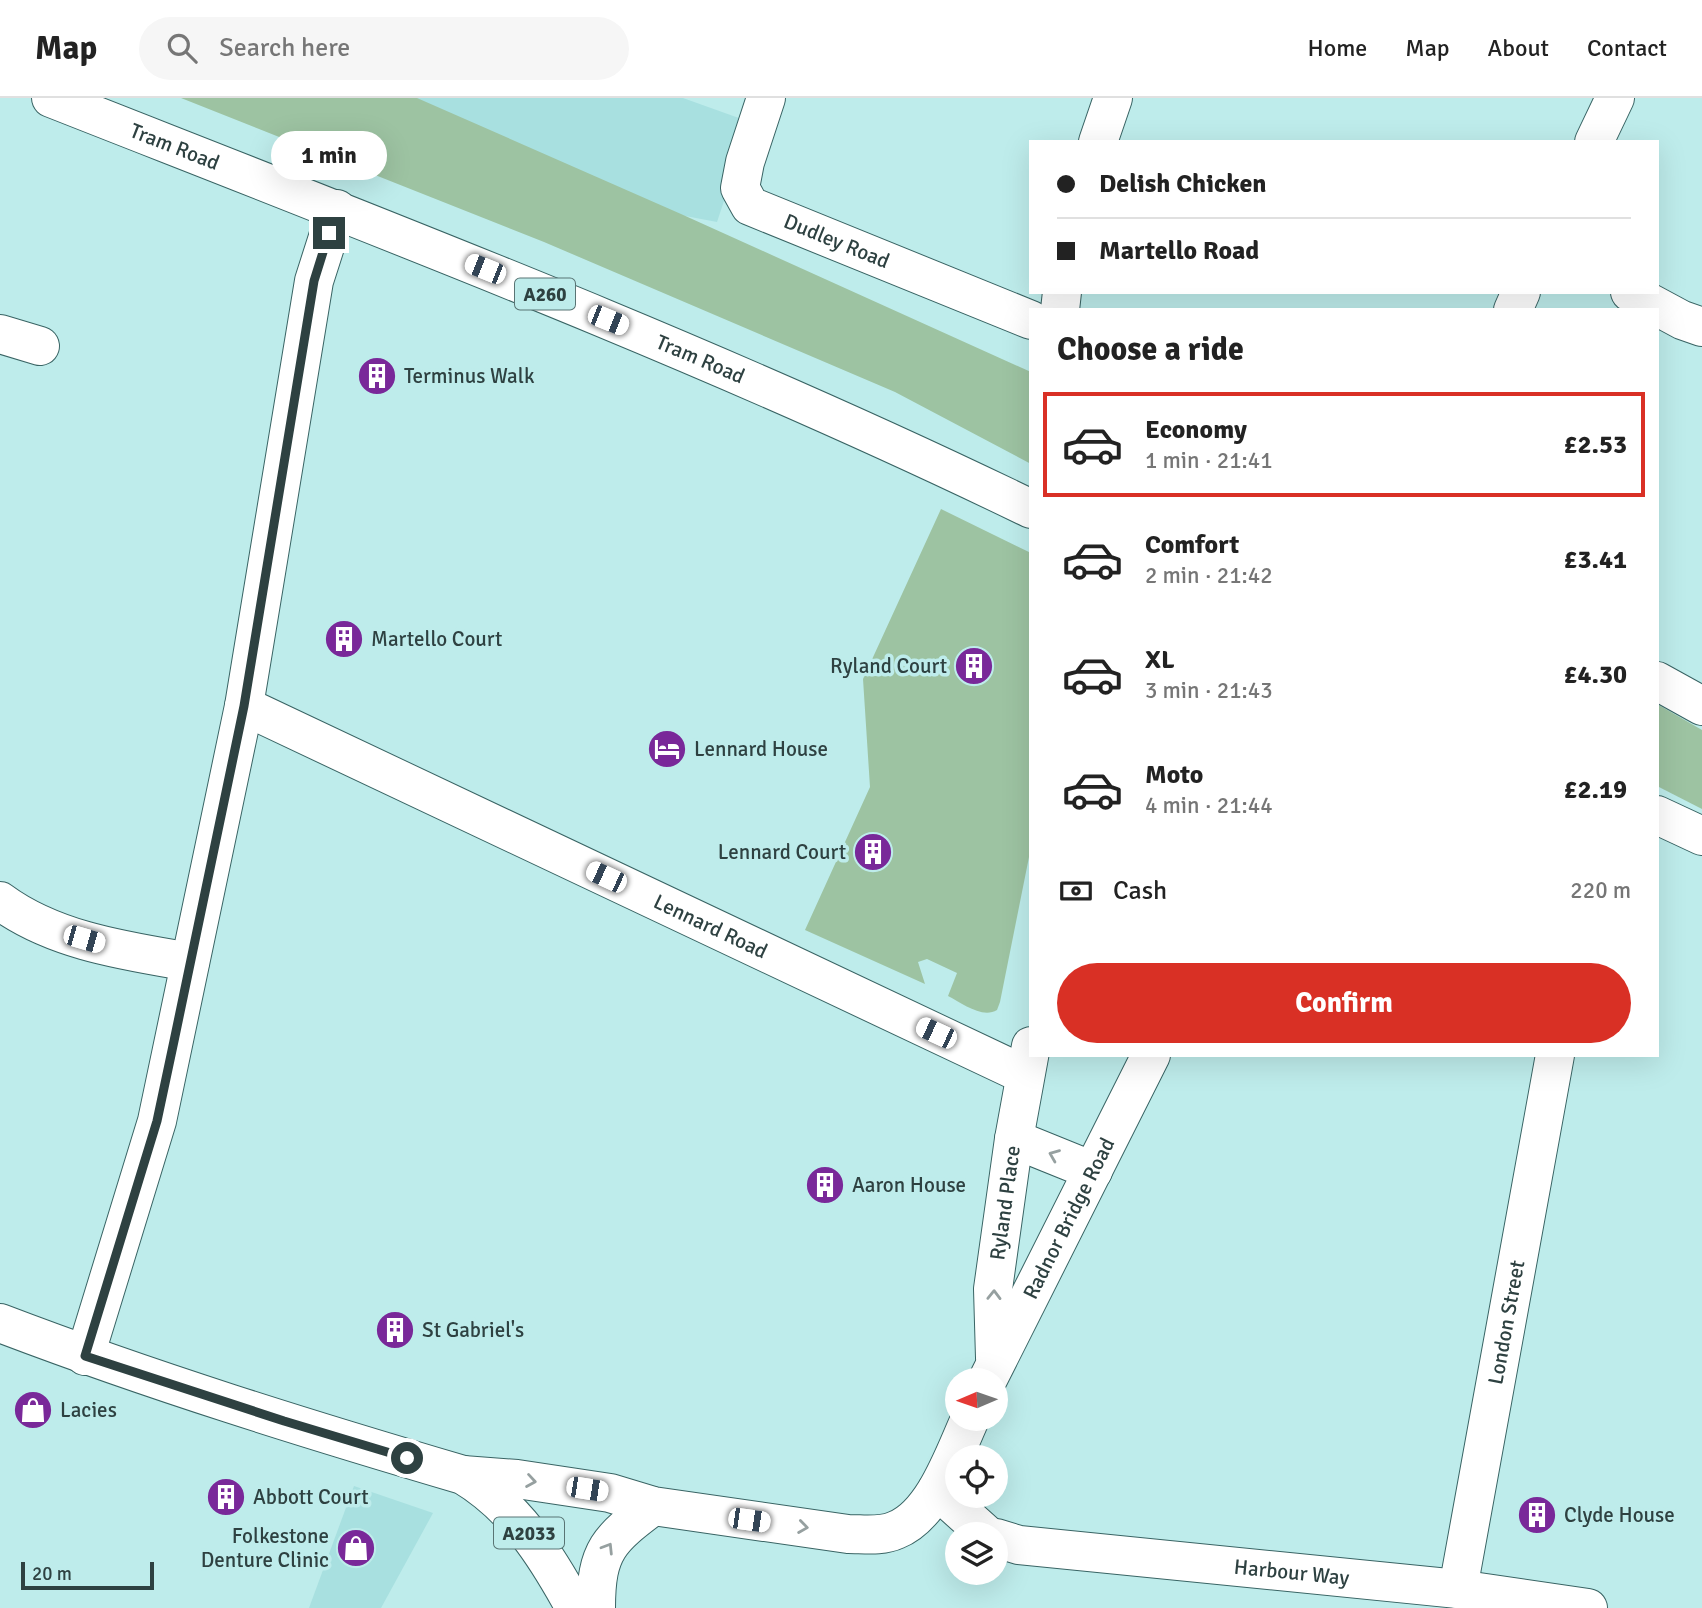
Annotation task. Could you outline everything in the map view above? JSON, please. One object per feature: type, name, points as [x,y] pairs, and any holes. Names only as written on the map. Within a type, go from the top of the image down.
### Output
[{"type":"street","name":"Tram Road","points":[[51,98],[337,209],[682,350],[1029,508]]},
{"type":"street","name":"Dudley Road","points":[[766,98],[745,162],[740,188],[750,206],[1029,319]]},
{"type":"street","points":[[1099,140],[1113,98]]},
{"type":"street","points":[[1595,140],[1615,98]]},
{"type":"street","points":[[85,1356],[157,1121],[244,706],[314,281],[337,209]]},
{"type":"street","points":[[1634,294],[1682,320],[1702,327]]},
{"type":"street","points":[[0,334],[40,346]]},
{"type":"street","points":[[1659,682],[1702,706]]},
{"type":"street","name":"Lennard Road","points":[[244,706],[1028,1060]]},
{"type":"street","points":[[1659,816],[1702,836]]},
{"type":"street","points":[[0,901],[17,914],[64,933],[125,950],[190,962]]},
{"type":"street","name":"Radnor Bridge Road","points":[[993,1368],[1150,1057]]},
{"type":"street","name":"London Street","points":[[1458,1589],[1555,1057]]},
{"type":"street","name":"Ryland Place","points":[[991,1368],[993,1289],[1028,1060]]},
{"type":"street","points":[[1014,1139],[1093,1171]]},
{"type":"street","name":"A2033","points":[[0,1324],[85,1356],[284,1421],[463,1475],[488,1489],[528,1531],[575,1608]]},
{"type":"street","points":[[463,1475],[517,1479],[610,1493],[653,1506],[848,1534],[875,1535],[895,1531],[911,1522],[937,1490],[964,1432]]},
{"type":"street","points":[[937,1490],[973,1522]]},
{"type":"street","points":[[596,1608],[596,1585],[606,1549],[621,1530],[653,1506]]},
{"type":"street","name":"Harbour Way","points":[[1008,1542],[1019,1545],[1458,1589],[1588,1608]]},
{"type":"shaded area","points":[[412,98],[683,98],[750,122],[717,222],[680,215]]},
{"type":"shaded area","points":[[354,1486],[433,1513],[381,1608],[309,1608]]},
{"type":"green space","points":[[181,98],[417,98],[1029,371],[1029,463],[895,392],[544,242]]},
{"type":"green space","points":[[941,509],[1029,552],[1029,857],[997,1010],[985,1013],[948,996],[957,973],[927,959],[918,962],[925,984],[805,930],[870,787],[863,679]]},
{"type":"green space","points":[[1659,705],[1702,730],[1702,809],[1659,787]]},
{"type":"place","name":"Terminus Walk","points":[[377,376]]},
{"type":"place","name":"Martello Court","points":[[344,639]]},
{"type":"place","name":"Ryland Court","points":[[974,666]]},
{"type":"place","name":"Lennard House","points":[[667,749]]},
{"type":"place","name":"Lennard Court","points":[[873,852]]},
{"type":"place","name":"Aaron House","points":[[825,1185]]},
{"type":"place","name":"St Gabriel's","points":[[395,1330]]},
{"type":"place","name":"Lacies","points":[[33,1410]]},
{"type":"place","name":"Abbott Court","points":[[226,1497]]},
{"type":"place","name":"Clyde House","points":[[1537,1515]]},
{"type":"place","name":"Folkestone Denture Clinic","points":[[356,1548]]},
{"type":"route","points":[[329,233],[314,281],[244,706],[157,1121],[85,1356],[407,1458]]}]
